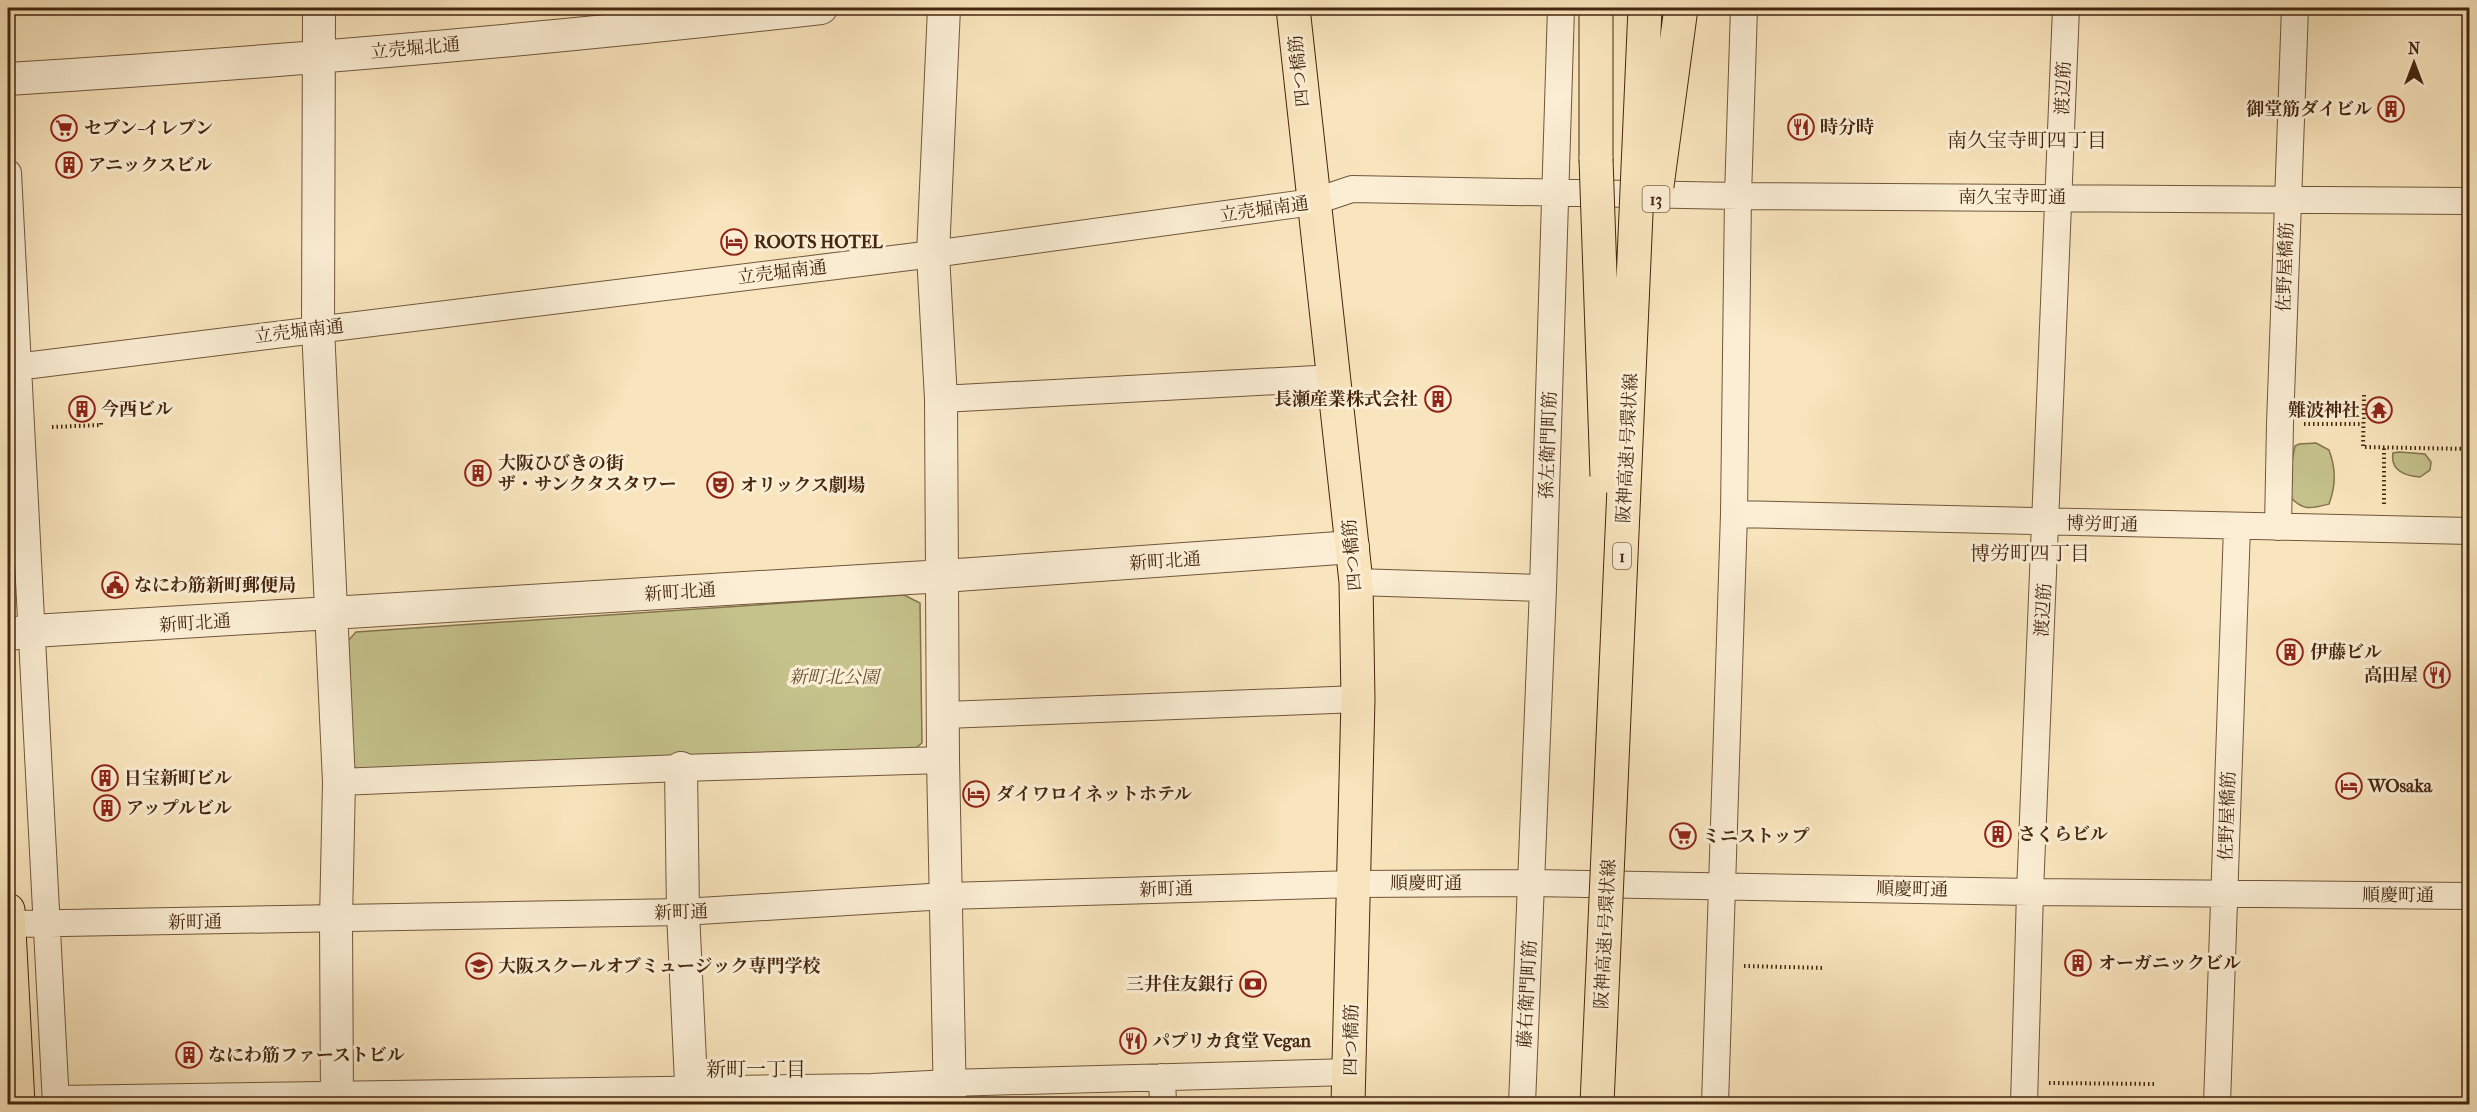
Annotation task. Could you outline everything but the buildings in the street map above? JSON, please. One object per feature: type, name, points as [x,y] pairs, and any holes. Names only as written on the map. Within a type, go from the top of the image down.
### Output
[{"type":"main road","name":"四つ橋筋","points":[[1293,8],[1356,582],[1358,699],[1348,1104]]},
{"type":"main road","points":[[1596,8],[1596,159],[1615,705]]},
{"type":"main road","name":"阪神高速1号環状線","points":[[1597,1104],[1645,8]]},
{"type":"main road","name":"13","points":[[1630,390],[1681,8]]},
{"type":"main road","points":[[8,910],[18,1104]]},
{"type":"street","points":[[319,8],[318,328],[339,782],[336,919],[337,1100]]},
{"type":"street","name":"立売堀北通","points":[[8,79],[319,57],[643,18],[821,8]]},
{"type":"street","points":[[944,8],[933,254],[941,399],[950,1094]]},
{"type":"street","name":"孫左衛門町筋","points":[[1532,883],[1544,588],[1562,8]]},
{"type":"street","points":[[1715,1104],[1734,514],[1737,196],[1744,8]]},
{"type":"street","name":"渡辺筋","points":[[2024,1093],[2066,8]]},
{"type":"street","name":"佐野屋橋筋","points":[[2278,527],[2295,8]]},
{"type":"street","points":[[8,173],[20,633],[47,924],[56,1102],[873,1096],[950,1094],[1162,1077],[1350,1072]]},
{"type":"street","name":"立売堀南通","points":[[13,368],[318,328],[933,254],[1313,202],[1352,189],[1555,192]]},
{"type":"street","name":"南久宝寺町通","points":[[1555,192],[1737,196],[2469,201]]},
{"type":"street","points":[[941,399],[1334,378]]},
{"type":"street","name":"博労町通","points":[[1734,514],[2469,531]]},
{"type":"street","name":"佐野屋橋筋","points":[[2217,1104],[2237,527]]},
{"type":"street","name":"新町北通","points":[[20,633],[944,576],[1353,548]]},
{"type":"street","points":[[1356,582],[1544,588]]},
{"type":"street","points":[[945,715],[1358,699]]},
{"type":"street","points":[[339,782],[944,760]]},
{"type":"street","points":[[681,768],[683,912],[692,1097]]},
{"type":"street","name":"順慶町通","points":[[1354,884],[1532,883],[2030,892],[2469,896]]},
{"type":"street","name":"藤右衛門町筋","points":[[1522,1104],[1532,883]]},
{"type":"street","name":"新町通","points":[[8,924],[683,912],[946,896],[1354,884]]},
{"type":"street","points":[[1162,1077],[1163,1104]]},
{"type":"path","points":[[2364,395],[2363,447],[2469,449]]},
{"type":"path","points":[[52,427],[101,425],[101,422]]},
{"type":"path","points":[[2280,424],[2361,424]]},
{"type":"path","points":[[2384,448],[2384,529]]},
{"type":"path","points":[[1743,966],[1825,968]]},
{"type":"path","points":[[2024,1093],[2156,1084]]},
{"type":"green space","points":[[2316,443],[2329,450],[2334,470],[2334,484],[2329,504],[2307,508],[2289,496],[2289,476],[2295,446]]},
{"type":"green space","points":[[2393,453],[2425,454],[2431,462],[2430,470],[2420,477],[2400,471],[2393,459]]},
{"type":"green space","name":"新町北公園","points":[[904,595],[920,603],[922,743],[911,752],[363,773],[349,763],[347,642],[356,632]]},
{"type":"place","name":"御堂筋ダイビル","points":[[2391,109]]},
{"type":"place","name":"時分時","points":[[1801,127]]},
{"type":"place","name":"セブン-イレブン","points":[[64,128]]},
{"type":"place","name":"アニックスビル","points":[[69,165]]},
{"type":"place","name":"ROOTS HOTEL","points":[[734,242]]},
{"type":"place","name":"長瀬産業株式会社","points":[[1438,399]]},
{"type":"place","name":"今西ビル","points":[[82,409]]},
{"type":"place","name":"難波神社","points":[[2379,410]]},
{"type":"place","name":"大阪ひびきの街 ザ・サンクタスタワー","points":[[478,473]]},
{"type":"place","name":"オリックス劇場","points":[[720,485]]},
{"type":"place","name":"なにわ筋新町郵便局","points":[[115,585]]},
{"type":"place","name":"伊藤ビル","points":[[2290,652]]},
{"type":"place","name":"高田屋","points":[[2437,675]]},
{"type":"place","name":"日宝新町ビル","points":[[105,778]]},
{"type":"place","name":"WOsaka","points":[[2349,786]]},
{"type":"place","name":"ダイワロイネットホテル","points":[[976,794]]},
{"type":"place","name":"アップルビル","points":[[107,808]]},
{"type":"place","name":"さくらビル","points":[[1998,834]]},
{"type":"place","name":"ミニストップ","points":[[1683,836]]},
{"type":"place","name":"オーガニックビル","points":[[2078,963]]},
{"type":"place","name":"大阪スクールオブミュージック専門学校","points":[[479,966]]},
{"type":"place","name":"三井住友銀行","points":[[1253,984]]},
{"type":"place","name":"パプリカ食堂 Vegan","points":[[1133,1041]]},
{"type":"place","name":"なにわ筋ファーストビル","points":[[189,1055]]},
{"type":"district","name":"南久宝寺町四丁目","points":[[2027,140]]},
{"type":"district","name":"博労町四丁目","points":[[2030,553]]},
{"type":"district","name":"新町一丁目","points":[[756,1069]]}]
